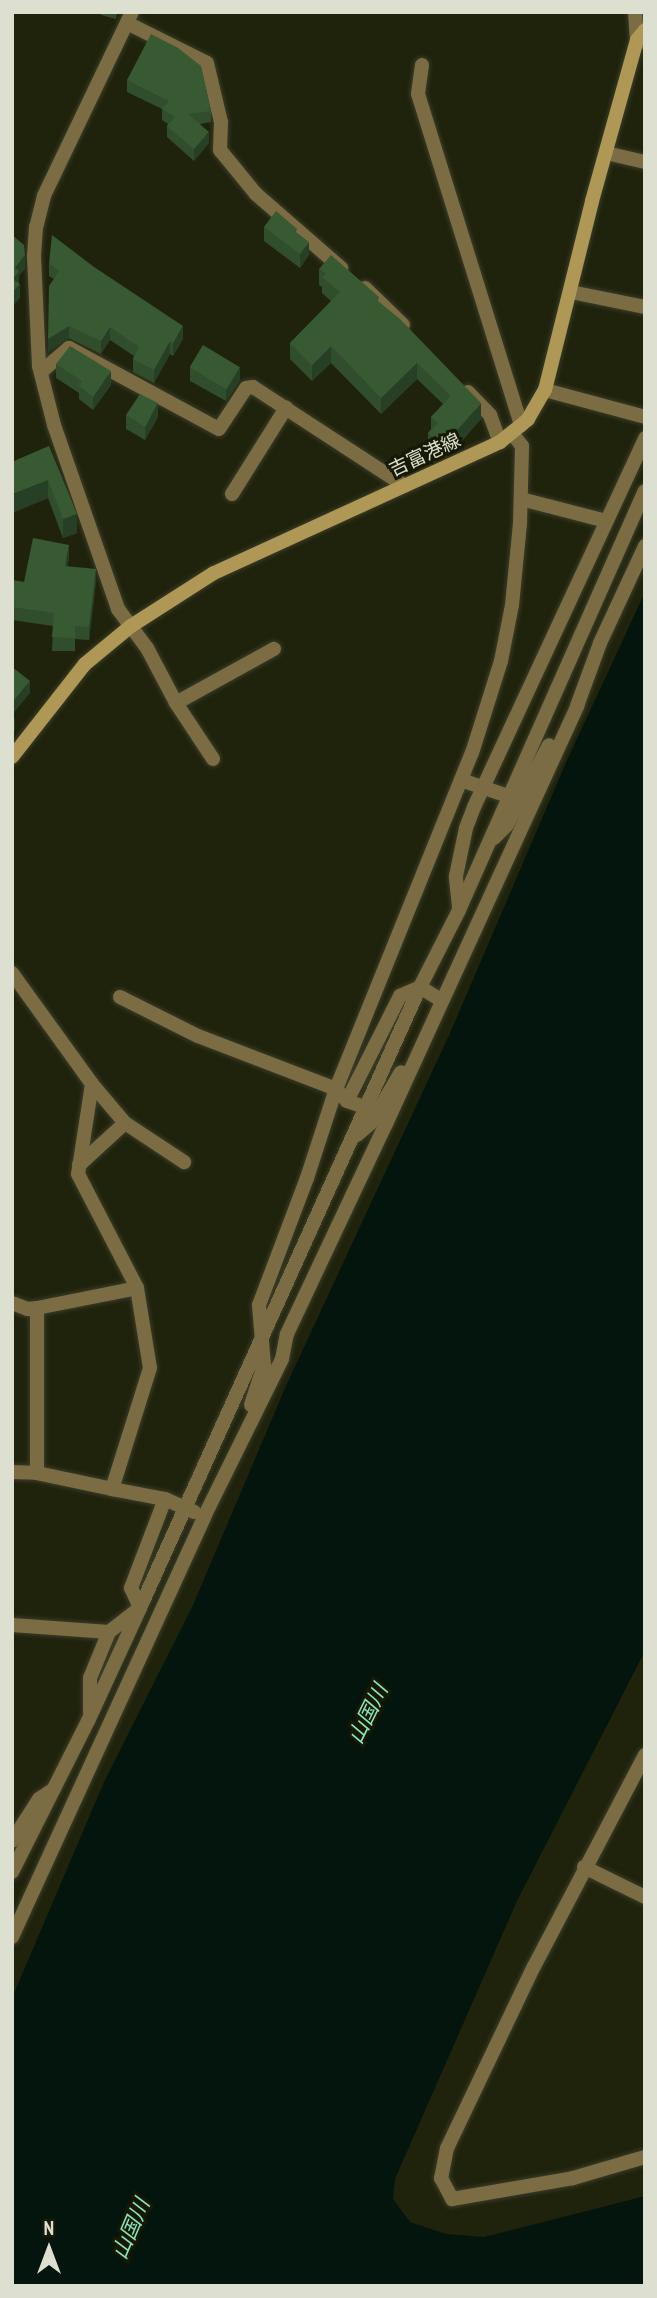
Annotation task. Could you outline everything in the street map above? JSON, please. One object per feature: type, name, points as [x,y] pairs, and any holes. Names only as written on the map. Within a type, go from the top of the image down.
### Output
[{"type":"main road","name":"吉富港線","points":[[12,757],[85,664],[131,626],[214,573],[405,486],[511,433],[537,407],[545,390],[606,153],[642,37]]},
{"type":"street","points":[[635,12],[642,37]]},
{"type":"street","points":[[212,759],[118,609],[54,425],[41,372],[34,285],[36,227],[44,196],[130,17],[207,64],[221,122],[220,150],[256,194],[388,309],[416,338]]},
{"type":"street","points":[[422,65],[418,94],[511,433]]},
{"type":"street","points":[[606,153],[645,162]]},
{"type":"street","points":[[571,292],[645,307]]},
{"type":"street","points":[[41,372],[69,348],[219,429],[246,388],[253,387],[405,486]]},
{"type":"street","points":[[233,1459],[264,1365],[259,1305],[307,1178],[336,1089],[461,779],[484,717],[503,650],[517,566],[522,446],[453,376]]},
{"type":"street","points":[[545,390],[645,417]]},
{"type":"street","points":[[232,494],[286,408]]},
{"type":"street","points":[[459,910],[456,876],[466,828],[645,438]]},
{"type":"street","points":[[12,1872],[89,1719],[186,1508],[420,987],[490,842],[558,680],[645,491]]},
{"type":"street","points":[[521,499],[606,522]]},
{"type":"street","points":[[12,1937],[204,1517],[282,1359],[287,1334],[379,1124],[439,1007],[576,706],[600,643],[645,546]]},
{"type":"street","points":[[579,636],[600,643]]},
{"type":"street","points":[[176,703],[274,649]]},
{"type":"street","points":[[536,674],[558,680]]},
{"type":"street","points":[[490,842],[507,825],[561,721],[576,706]]},
{"type":"street","points":[[461,779],[508,796]]},
{"type":"street","points":[[490,842],[513,845]]},
{"type":"street","points":[[12,973],[92,1084],[125,1123],[184,1162]]},
{"type":"street","points":[[420,987],[439,1007]]},
{"type":"street","points":[[347,1101],[400,996],[420,987]]},
{"type":"street","points":[[120,997],[198,1036],[336,1089],[347,1101],[367,1108]]},
{"type":"street","points":[[92,1084],[78,1174],[137,1288],[150,1368],[112,1489]]},
{"type":"street","points":[[79,1165],[125,1123]]},
{"type":"street","points":[[354,1138],[379,1124]]},
{"type":"street","points":[[12,1303],[27,1309],[37,1308],[137,1288]]},
{"type":"street","points":[[37,1308],[37,1473]]},
{"type":"street","points":[[12,1472],[37,1473],[165,1499],[204,1517]]},
{"type":"street","points":[[160,1617],[140,1608],[131,1588],[165,1499]]},
{"type":"street","points":[[89,1719],[90,1678],[109,1632],[140,1608]]},
{"type":"street","points":[[12,1625],[109,1632]]},
{"type":"street","points":[[645,1755],[584,1867],[447,2148],[441,2178],[452,2199],[573,2178],[645,2157]]},
{"type":"street","points":[[12,1840],[38,1799],[55,1788]]},
{"type":"street","points":[[584,1867],[645,1897]]},
{"type":"water","name":"山国川","points":[[645,592],[645,1651],[517,1901],[395,2179],[393,2199],[410,2222],[446,2234],[484,2237],[645,2196],[645,2286],[12,2286],[12,1998],[104,1782],[193,1605],[285,1388],[450,1033],[565,765]]},
{"type":"building","points":[[151,34],[178,48],[201,66],[211,111],[188,114],[209,132],[194,149],[167,126],[175,117],[162,109],[169,101],[127,80]]},
{"type":"building","points":[[276,211],[309,242],[300,254],[264,227]]},
{"type":"building","points":[[12,235],[24,245],[25,255],[15,268],[19,271],[13,279],[20,284],[12,293]]},
{"type":"building","points":[[52,235],[94,267],[183,326],[173,343],[170,341],[154,370],[133,359],[139,347],[110,327],[101,341],[69,326],[48,339],[49,286],[59,271],[49,263]]},
{"type":"building","points":[[331,255],[379,297],[378,301],[400,319],[481,403],[452,436],[448,432],[439,443],[428,433],[438,423],[431,417],[451,396],[417,363],[381,398],[331,346],[312,365],[290,343],[340,292],[322,277],[326,274],[319,269]]},
{"type":"building","points":[[203,345],[240,367],[226,389],[190,367]]},
{"type":"building","points":[[70,346],[111,371],[93,397],[79,386],[82,381],[56,364]]},
{"type":"building","points":[[140,394],[158,403],[145,427],[126,415]]},
{"type":"building","points":[[49,446],[77,514],[63,519],[48,480],[12,494],[12,462]]},
{"type":"building","points":[[33,538],[69,545],[65,566],[96,569],[89,627],[75,626],[75,638],[52,637],[54,613],[12,607],[12,580],[24,582]]},
{"type":"building","points":[[12,667],[30,681],[12,703]]}]
